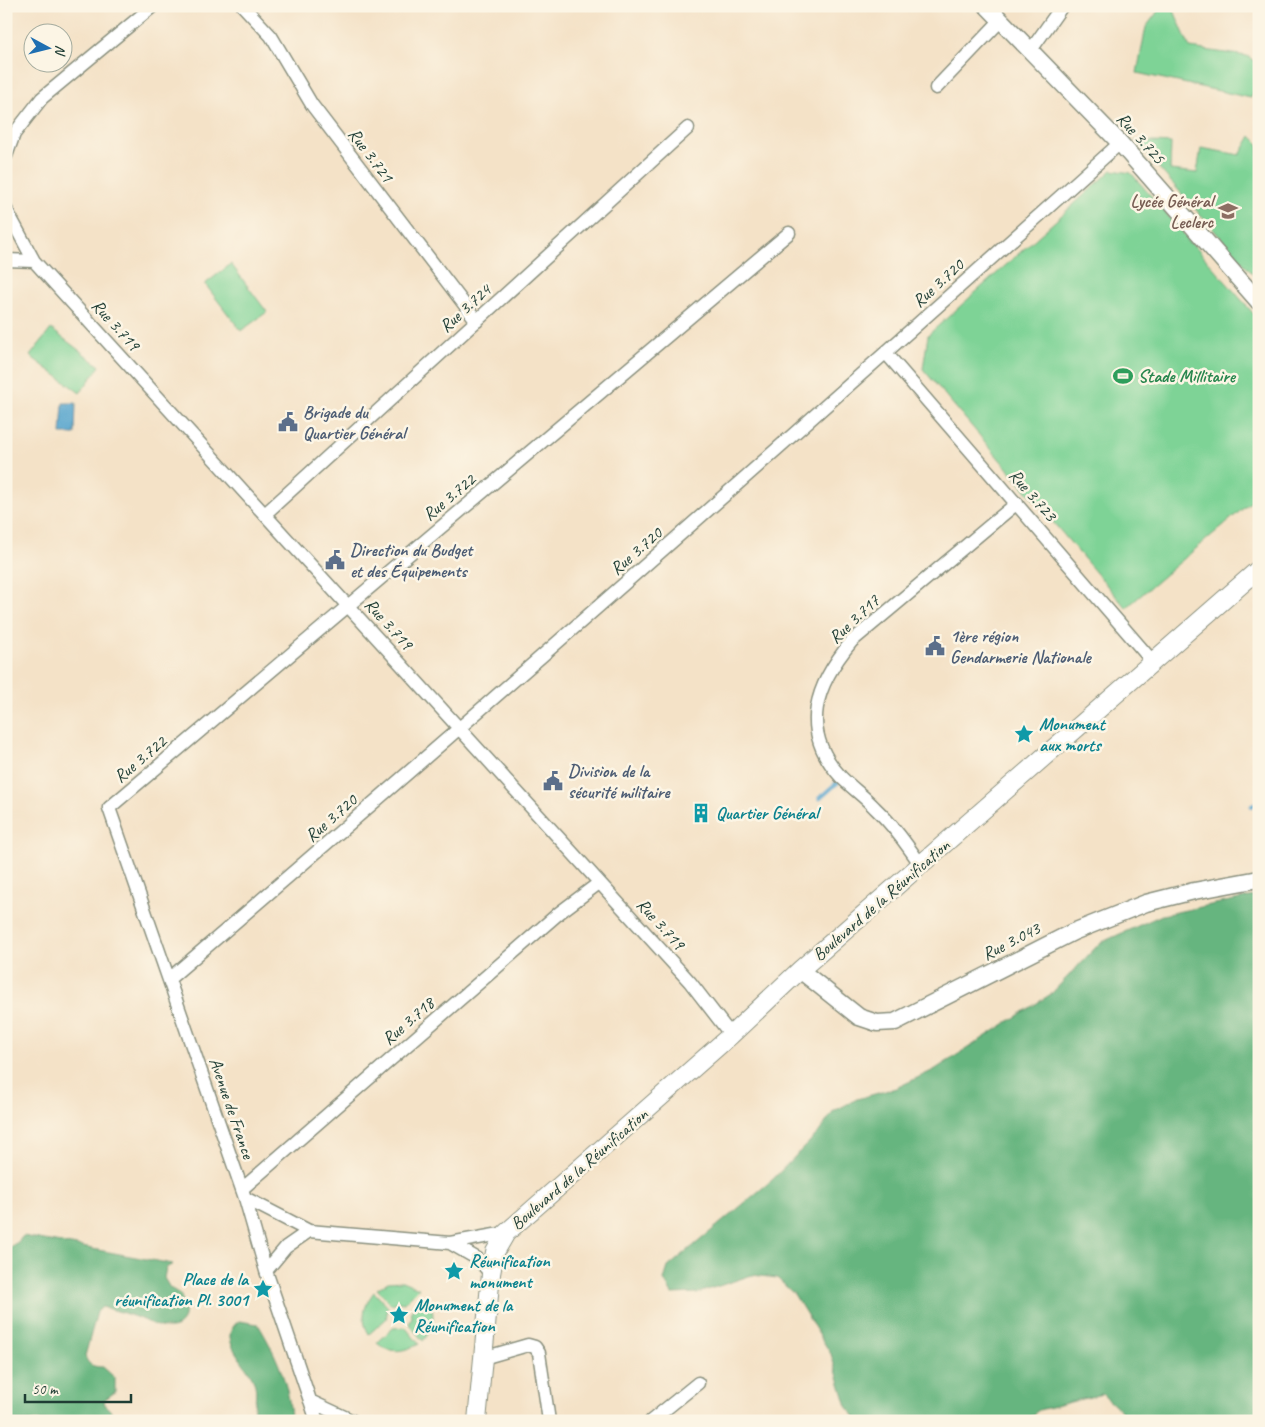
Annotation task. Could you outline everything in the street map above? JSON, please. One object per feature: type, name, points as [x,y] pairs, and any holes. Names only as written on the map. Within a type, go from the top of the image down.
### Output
[{"type":"main road","name":"Boulevard de la Réunification","points":[[506,1233],[731,1035],[800,970],[1259,569]]},
{"type":"main road","points":[[477,1421],[491,1274],[495,1252],[506,1233]]},
{"type":"street","points":[[6,156],[14,134],[42,98],[153,6]]},
{"type":"street","name":"Rue 3.721","points":[[243,6],[271,36],[312,105],[477,322]]},
{"type":"street","name":"Rue 3.725","points":[[988,6],[1120,143],[1259,302]]},
{"type":"street","points":[[1031,50],[1062,6]]},
{"type":"street","points":[[936,88],[1001,20]]},
{"type":"street","name":"Rue 3.724","points":[[265,514],[688,128]]},
{"type":"street","name":"Rue 3.720","points":[[169,980],[459,730],[886,353],[1120,143]]},
{"type":"street","name":"Rue 3.719","points":[[6,209],[34,261],[690,982],[731,1035]]},
{"type":"street","name":"Rue 3.722","points":[[109,808],[789,233]]},
{"type":"street","points":[[6,260],[34,261]]},
{"type":"street","name":"Rue 3.723","points":[[886,353],[1153,662]]},
{"type":"street","name":"Rue 3.717","points":[[921,865],[876,808],[841,776],[820,746],[814,722],[822,687],[834,664],[852,641],[1017,503]]},
{"type":"street","name":"Avenue de France","points":[[109,808],[244,1194],[266,1271],[317,1421]]},
{"type":"street","name":"Rue 3.043","points":[[800,970],[859,1017],[877,1023],[895,1022],[1073,932],[1106,918],[1146,903],[1194,891],[1259,879]]},
{"type":"street","name":"Rue 3.718","points":[[244,1194],[559,913],[599,882]]},
{"type":"street","points":[[244,1194],[309,1231],[450,1243],[506,1233]]},
{"type":"street","points":[[266,1271],[286,1247],[309,1231]]},
{"type":"street","points":[[450,1243],[478,1259],[491,1274]]},
{"type":"street","points":[[483,1358],[528,1346],[535,1347],[539,1353],[549,1421]]},
{"type":"street","points":[[651,1421],[698,1383]]},
{"type":"street","points":[[310,1401],[353,1421]]},
{"type":"green space","points":[[1162,6],[1172,6],[1190,48],[1247,56],[1259,64],[1259,81],[1251,98],[1137,73],[1146,27]]},
{"type":"green space","points":[[1251,136],[1259,144],[1259,281],[1135,141],[1171,143],[1170,170],[1197,173],[1201,148],[1240,155]]},
{"type":"green space","points":[[1112,170],[1131,173],[1259,320],[1259,495],[1126,608],[923,369],[928,335]]},
{"type":"green space","points":[[231,264],[267,312],[241,331],[205,284]]},
{"type":"green space","points":[[51,329],[100,366],[80,393],[30,356]]},
{"type":"green space","points":[[1259,895],[1259,1345],[1255,1353],[1259,1383],[1256,1421],[1126,1421],[1122,1412],[1102,1394],[1039,1410],[1024,1421],[858,1421],[847,1406],[831,1354],[794,1294],[777,1278],[752,1275],[698,1293],[672,1294],[664,1280],[668,1267],[772,1180],[819,1132],[834,1111],[857,1099],[896,1088],[934,1070],[1051,994],[1100,943],[1162,915]]},
{"type":"green space","points":[[23,1236],[173,1264],[166,1268],[164,1278],[170,1288],[180,1294],[184,1306],[184,1317],[178,1326],[173,1328],[160,1327],[134,1316],[102,1307],[97,1312],[85,1356],[89,1363],[94,1366],[103,1367],[115,1378],[115,1392],[104,1400],[105,1405],[121,1421],[6,1421],[6,1249],[18,1242]]},
{"type":"green space","points":[[402,1281],[419,1288],[404,1303],[391,1304],[377,1289],[388,1282]]},
{"type":"green space","points":[[374,1292],[388,1307],[386,1319],[369,1334],[366,1328],[364,1312]]},
{"type":"green space","points":[[428,1298],[431,1304],[433,1321],[430,1331],[423,1341],[409,1324],[412,1317],[411,1311]]},
{"type":"green space","points":[[239,1321],[258,1324],[271,1347],[285,1382],[291,1421],[253,1421],[255,1385],[236,1352],[230,1336],[232,1328]]},
{"type":"green space","points":[[405,1327],[419,1344],[397,1351],[382,1347],[377,1343],[393,1328]]},
{"type":"water","points":[[63,403],[76,403],[75,434],[61,434]]},
{"type":"waterway","points":[[820,798],[838,782]]},
{"type":"waterway","points":[[1252,806],[1259,801]]},
{"type":"place","name":"Lycée Général Leclerc","points":[[1228,211]]},
{"type":"place","name":"Stade Millitaire","points":[[1123,376]]},
{"type":"place","name":"Brigade du Quartier Général","points":[[288,422]]},
{"type":"place","name":"Direction du Budget et des Équipements","points":[[335,560]]},
{"type":"place","name":"1ère région Gendarmerie Nationale","points":[[935,646]]},
{"type":"place","name":"Monument aux morts","points":[[1024,734]]},
{"type":"place","name":"Division de la sécurité militaire","points":[[553,781]]},
{"type":"place","name":"Quartier Général","points":[[701,813]]},
{"type":"place","name":"Réunification monument","points":[[454,1271]]},
{"type":"place","name":"Place de la réunification Pl. 3001","points":[[263,1289]]},
{"type":"place","name":"Monument de la Réunification","points":[[399,1315]]}]
